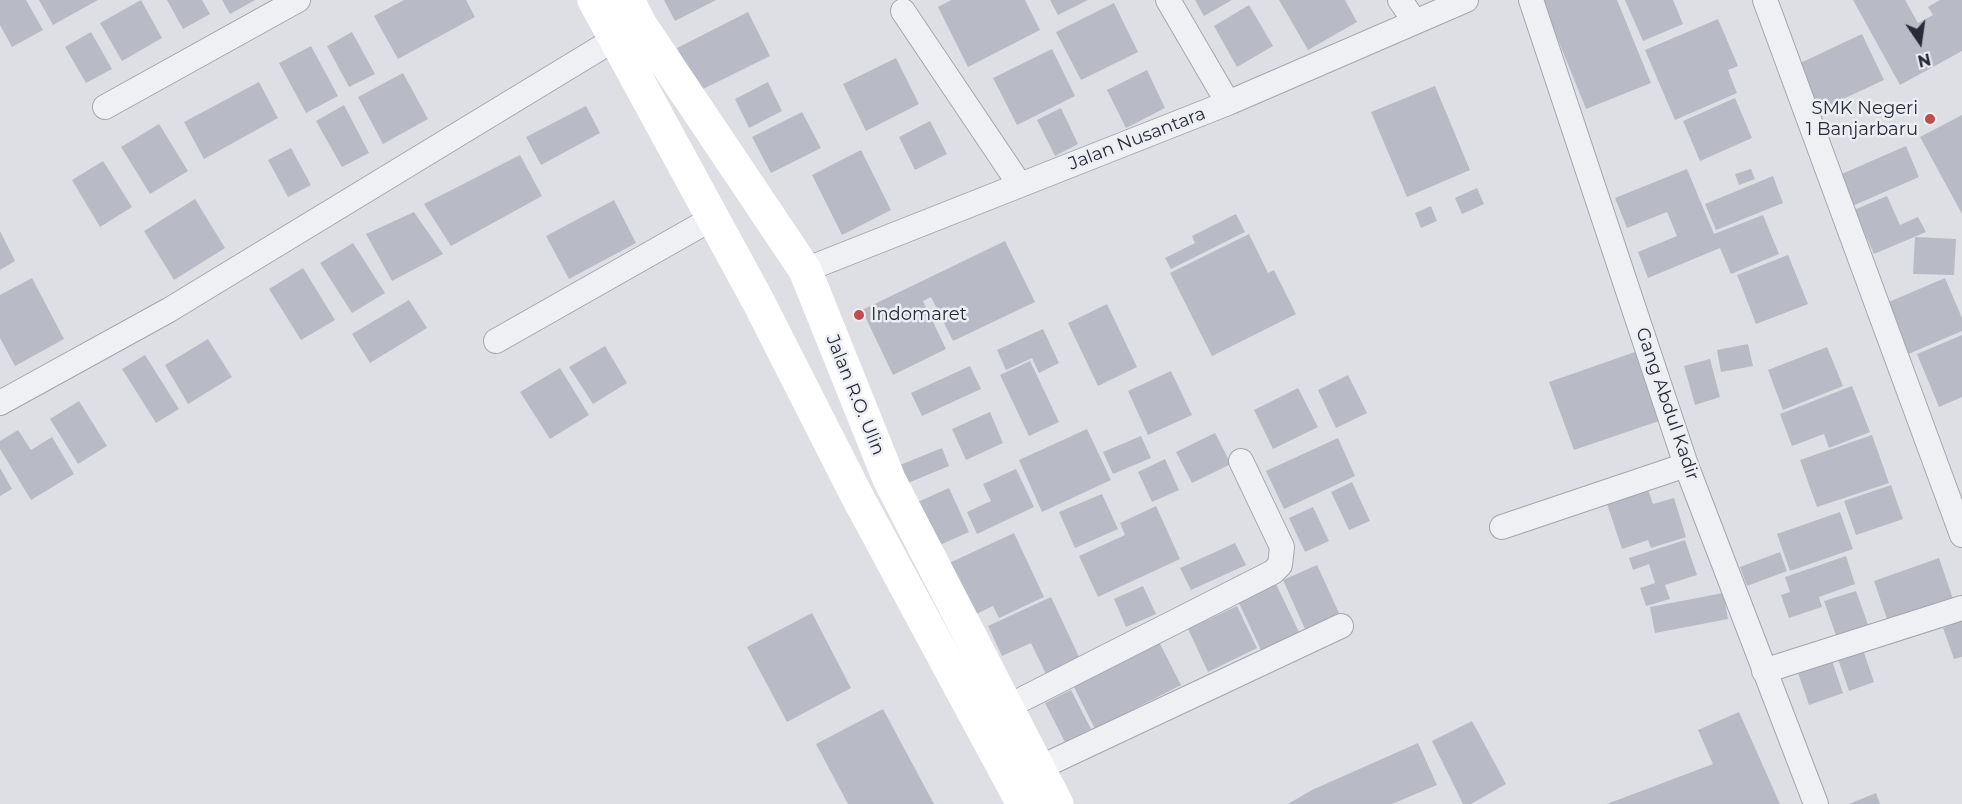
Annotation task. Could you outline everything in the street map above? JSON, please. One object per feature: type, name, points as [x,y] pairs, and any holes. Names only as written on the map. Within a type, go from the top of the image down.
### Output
[{"type":"main road","name":"Jalan R.O. Ulin","points":[[594,0],[628,21],[805,270],[889,479],[1057,804]]},
{"type":"main road","name":"Jalan R.O. Ulin","points":[[628,21],[713,218],[857,496],[885,544],[1023,804]]},
{"type":"main road","points":[[857,496],[889,479]]},
{"type":"main road","points":[[885,544],[916,531]]},
{"type":"street","points":[[105,107],[298,0]]},
{"type":"street","points":[[1168,0],[1228,103]]},
{"type":"street","points":[[1400,0],[1415,22]]},
{"type":"street","name":"Jalan Nusantara","points":[[805,270],[1228,103],[1466,0]]},
{"type":"street","name":"Gang Abdul Kadir","points":[[1532,0],[1686,465],[1816,804]]},
{"type":"street","points":[[1766,0],[1962,536]]},
{"type":"street","points":[[903,11],[1020,185]]},
{"type":"street","points":[[0,403],[169,310],[628,21]]},
{"type":"street","points":[[495,341],[713,218]]},
{"type":"street","points":[[1007,707],[1273,572],[1280,565],[1282,547],[1241,461]]},
{"type":"street","points":[[1502,527],[1686,465]]},
{"type":"street","points":[[1764,671],[1962,608]]},
{"type":"street","points":[[1039,768],[1341,626]]},
{"type":"building","points":[[0,0],[26,0],[43,30],[12,47],[0,25]]},
{"type":"building","points":[[39,0],[98,0],[53,25]]},
{"type":"building","points":[[141,0],[162,38],[122,61],[100,23]]},
{"type":"building","points":[[167,0],[202,0],[210,14],[183,29]]},
{"type":"building","points":[[222,0],[255,0],[230,14]]},
{"type":"building","points":[[404,0],[466,0],[475,17],[398,59],[374,16]]},
{"type":"building","points":[[664,0],[716,0],[675,21]]},
{"type":"building","points":[[951,0],[1025,0],[1040,30],[968,67],[938,7]]},
{"type":"building","points":[[1050,0],[1088,0],[1058,15]]},
{"type":"building","points":[[1195,0],[1232,0],[1204,16]]},
{"type":"building","points":[[1279,0],[1345,0],[1357,22],[1308,50]]},
{"type":"building","points":[[1542,0],[1617,0],[1651,83],[1586,109]]},
{"type":"building","points":[[1625,0],[1673,0],[1683,24],[1643,41]]},
{"type":"building","points":[[1853,0],[1905,0],[1918,23],[1933,15],[1928,7],[1940,0],[1962,0],[1962,51],[1900,85]]},
{"type":"building","points":[[1114,3],[1138,52],[1081,80],[1056,32]]},
{"type":"building","points":[[1249,5],[1273,46],[1237,67],[1214,26]]},
{"type":"building","points":[[748,12],[770,56],[699,91],[677,48]]},
{"type":"building","points":[[1718,19],[1738,66],[1728,70],[1737,93],[1675,120],[1645,50]]},
{"type":"building","points":[[91,32],[112,69],[86,83],[65,47]]},
{"type":"building","points":[[352,32],[375,74],[349,87],[327,46]]},
{"type":"building","points":[[1862,34],[1884,80],[1815,112],[1794,66]]},
{"type":"building","points":[[311,46],[338,96],[306,113],[279,63]]},
{"type":"building","points":[[1052,49],[1075,96],[1017,125],[993,78]]},
{"type":"building","points":[[896,58],[919,104],[866,131],[843,84]]},
{"type":"building","points":[[1147,70],[1165,108],[1126,128],[1107,90]]},
{"type":"building","points":[[403,73],[428,119],[383,144],[358,97]]},
{"type":"building","points":[[259,82],[278,118],[204,159],[184,122]]},
{"type":"building","points":[[768,82],[782,111],[749,128],[735,99]]},
{"type":"building","points":[[1435,86],[1470,170],[1407,197],[1371,112]]},
{"type":"building","points":[[1735,98],[1752,138],[1700,161],[1683,121]]},
{"type":"building","points":[[344,105],[369,153],[342,167],[316,121]]},
{"type":"building","points":[[586,106],[600,133],[541,165],[526,137]]},
{"type":"building","points":[[1061,108],[1078,144],[1055,156],[1037,120]]},
{"type":"building","points":[[802,112],[821,148],[771,173],[752,137]]},
{"type":"building","points":[[1962,115],[1962,214],[1920,137]]},
{"type":"building","points":[[930,121],[947,154],[915,170],[899,137]]},
{"type":"building","points":[[159,124],[188,171],[150,194],[121,147]]},
{"type":"building","points":[[1906,146],[1919,177],[1850,207],[1837,176]]},
{"type":"building","points":[[291,148],[311,185],[288,197],[268,160]]},
{"type":"building","points":[[861,150],[891,210],[842,235],[812,175]]},
{"type":"building","points":[[520,155],[542,196],[451,246],[424,204]]},
{"type":"building","points":[[103,161],[132,207],[100,227],[72,180]]},
{"type":"building","points":[[1687,169],[1714,234],[1763,215],[1779,254],[1731,274],[1720,248],[1648,278],[1638,252],[1677,236],[1667,212],[1627,228],[1615,198]]},
{"type":"building","points":[[1751,169],[1755,179],[1739,185],[1735,174]]},
{"type":"building","points":[[1773,176],[1783,203],[1716,230],[1705,204]]},
{"type":"building","points":[[1477,188],[1484,204],[1462,214],[1455,198]]},
{"type":"building","points":[[1887,196],[1900,225],[1918,217],[1926,232],[1874,254],[1854,210]]},
{"type":"building","points":[[195,199],[225,248],[174,280],[144,231]]},
{"type":"building","points":[[614,200],[636,243],[569,279],[546,236]]},
{"type":"building","points":[[1431,206],[1437,221],[1421,228],[1415,213]]},
{"type":"building","points":[[414,212],[443,254],[392,281],[366,234]]},
{"type":"building","points":[[1236,214],[1245,232],[1171,269],[1165,258],[1195,243],[1192,236]]},
{"type":"building","points":[[0,231],[15,261],[0,270]]},
{"type":"building","points":[[1249,234],[1268,273],[1274,270],[1296,314],[1212,356],[1170,273]]},
{"type":"building","points":[[1915,237],[1956,239],[1954,275],[1913,274]]},
{"type":"building","points":[[1005,241],[1035,302],[953,341],[931,297],[923,301],[946,349],[893,375],[862,310]]},
{"type":"building","points":[[353,243],[385,293],[352,313],[320,263]]},
{"type":"building","points":[[1788,255],[1808,304],[1756,324],[1737,275]]},
{"type":"building","points":[[303,268],[335,320],[301,340],[269,289]]},
{"type":"building","points":[[32,278],[64,339],[15,366],[0,338],[0,295]]},
{"type":"building","points":[[1945,278],[1962,318],[1962,331],[1906,355],[1884,304]]},
{"type":"building","points":[[409,300],[427,328],[370,363],[352,334]]},
{"type":"building","points":[[1107,304],[1137,367],[1098,386],[1068,323]]},
{"type":"building","points":[[1043,329],[1059,363],[1039,373],[1032,358],[1006,370],[997,350]]},
{"type":"building","points":[[1962,335],[1962,397],[1939,407],[1917,354]]},
{"type":"building","points":[[208,339],[232,377],[188,404],[165,365]]},
{"type":"building","points":[[1748,344],[1753,366],[1721,372],[1717,350]]},
{"type":"building","points":[[605,346],[627,383],[593,404],[569,367]]},
{"type":"building","points":[[1827,347],[1843,386],[1783,410],[1768,370]]},
{"type":"building","points":[[1635,352],[1659,421],[1574,450],[1549,382]]},
{"type":"building","points":[[145,355],[179,409],[156,423],[122,369]]},
{"type":"building","points":[[1710,359],[1720,397],[1695,405],[1684,366]]},
{"type":"building","points":[[1030,361],[1059,422],[1029,436],[1000,375]]},
{"type":"building","points":[[970,366],[981,389],[922,416],[911,393]]},
{"type":"building","points":[[560,368],[589,415],[550,439],[520,392]]},
{"type":"building","points":[[1171,371],[1192,415],[1148,435],[1128,391]]},
{"type":"building","points":[[1348,375],[1367,413],[1336,428],[1318,390]]},
{"type":"building","points":[[1852,386],[1870,432],[1829,448],[1824,434],[1792,446],[1780,414]]},
{"type":"building","points":[[1298,388],[1318,427],[1273,449],[1254,410]]},
{"type":"building","points":[[79,401],[107,446],[78,464],[50,419]]},
{"type":"building","points":[[990,412],[1003,443],[966,460],[952,429]]},
{"type":"building","points":[[1087,429],[1111,480],[1042,512],[1019,460]]},
{"type":"building","points":[[18,430],[31,450],[52,437],[74,474],[31,500],[0,449],[0,441]]},
{"type":"building","points":[[1215,433],[1231,464],[1192,483],[1176,452]]},
{"type":"building","points":[[1872,435],[1889,483],[1817,507],[1800,460]]},
{"type":"building","points":[[1141,436],[1151,458],[1113,474],[1103,452]]},
{"type":"building","points":[[1338,438],[1355,476],[1284,509],[1266,471]]},
{"type":"building","points":[[942,448],[949,466],[903,485],[895,467]]},
{"type":"building","points":[[1165,459],[1179,490],[1152,502],[1138,472]]},
{"type":"building","points":[[0,468],[12,489],[0,496]]},
{"type":"building","points":[[1016,469],[1034,507],[977,534],[967,512],[991,501],[983,484]]},
{"type":"building","points":[[1352,482],[1370,521],[1349,530],[1331,492]]},
{"type":"building","points":[[1891,485],[1903,519],[1856,535],[1844,501]]},
{"type":"building","points":[[1647,487],[1653,504],[1674,498],[1686,537],[1651,548],[1648,540],[1622,549],[1606,501]]},
{"type":"building","points":[[949,488],[969,532],[933,548],[913,504]]},
{"type":"building","points":[[1102,494],[1118,529],[1075,548],[1059,512]]},
{"type":"building","points":[[1156,506],[1180,559],[1098,597],[1079,556],[1125,535],[1120,523]]},
{"type":"building","points":[[1313,507],[1329,541],[1305,552],[1289,518]]},
{"type":"building","points":[[1840,512],[1853,549],[1790,571],[1777,534]]},
{"type":"building","points":[[1014,533],[1044,597],[999,618],[993,606],[970,617],[945,565]]},
{"type":"building","points":[[1685,540],[1697,575],[1665,585],[1670,599],[1646,606],[1640,588],[1655,583],[1649,564],[1633,570],[1629,558]]},
{"type":"building","points":[[1235,543],[1246,565],[1191,590],[1180,568]]},
{"type":"building","points":[[1780,552],[1787,571],[1747,586],[1740,567]]},
{"type":"building","points":[[1846,556],[1855,584],[1819,597],[1822,607],[1789,618],[1781,595],[1790,592],[1785,577]]},
{"type":"building","points":[[1939,558],[1953,599],[1888,622],[1874,581]]},
{"type":"building","points":[[1317,565],[1339,613],[1305,629],[1283,580]]},
{"type":"building","points":[[1276,584],[1299,632],[1261,650],[1238,601]]},
{"type":"building","points":[[1143,586],[1156,614],[1126,627],[1114,599]]},
{"type":"building","points":[[1856,591],[1871,633],[1839,644],[1824,601]]},
{"type":"building","points":[[1723,593],[1728,619],[1655,633],[1650,607]]},
{"type":"building","points":[[1051,597],[1081,661],[1047,676],[1031,643],[1002,656],[988,626]]},
{"type":"building","points":[[1237,606],[1257,648],[1208,672],[1188,629]]},
{"type":"building","points":[[812,613],[851,688],[787,722],[747,647]]},
{"type":"building","points":[[1962,621],[1962,657],[1954,659],[1943,628]]},
{"type":"building","points":[[1157,638],[1181,685],[1095,729],[1071,681]]},
{"type":"building","points":[[1861,644],[1874,682],[1849,691],[1836,653]]},
{"type":"building","points":[[1830,655],[1843,693],[1809,705],[1796,667]]},
{"type":"building","points":[[1071,690],[1091,729],[1065,742],[1045,703]]},
{"type":"building","points":[[883,709],[934,804],[848,804],[816,744]]},
{"type":"building","points":[[1739,712],[1780,804],[1607,804],[1713,764],[1698,730]]},
{"type":"building","points":[[1472,721],[1506,784],[1471,804],[1463,804],[1432,741]]},
{"type":"building","points":[[1418,743],[1437,785],[1392,804],[1288,804],[1312,790]]},
{"type":"building","points":[[1876,793],[1880,804],[1849,804]]},
{"type":"place","name":"SMK Negeri 1 Banjarbaru","points":[[1930,119]]},
{"type":"place","name":"Indomaret","points":[[859,315]]}]
